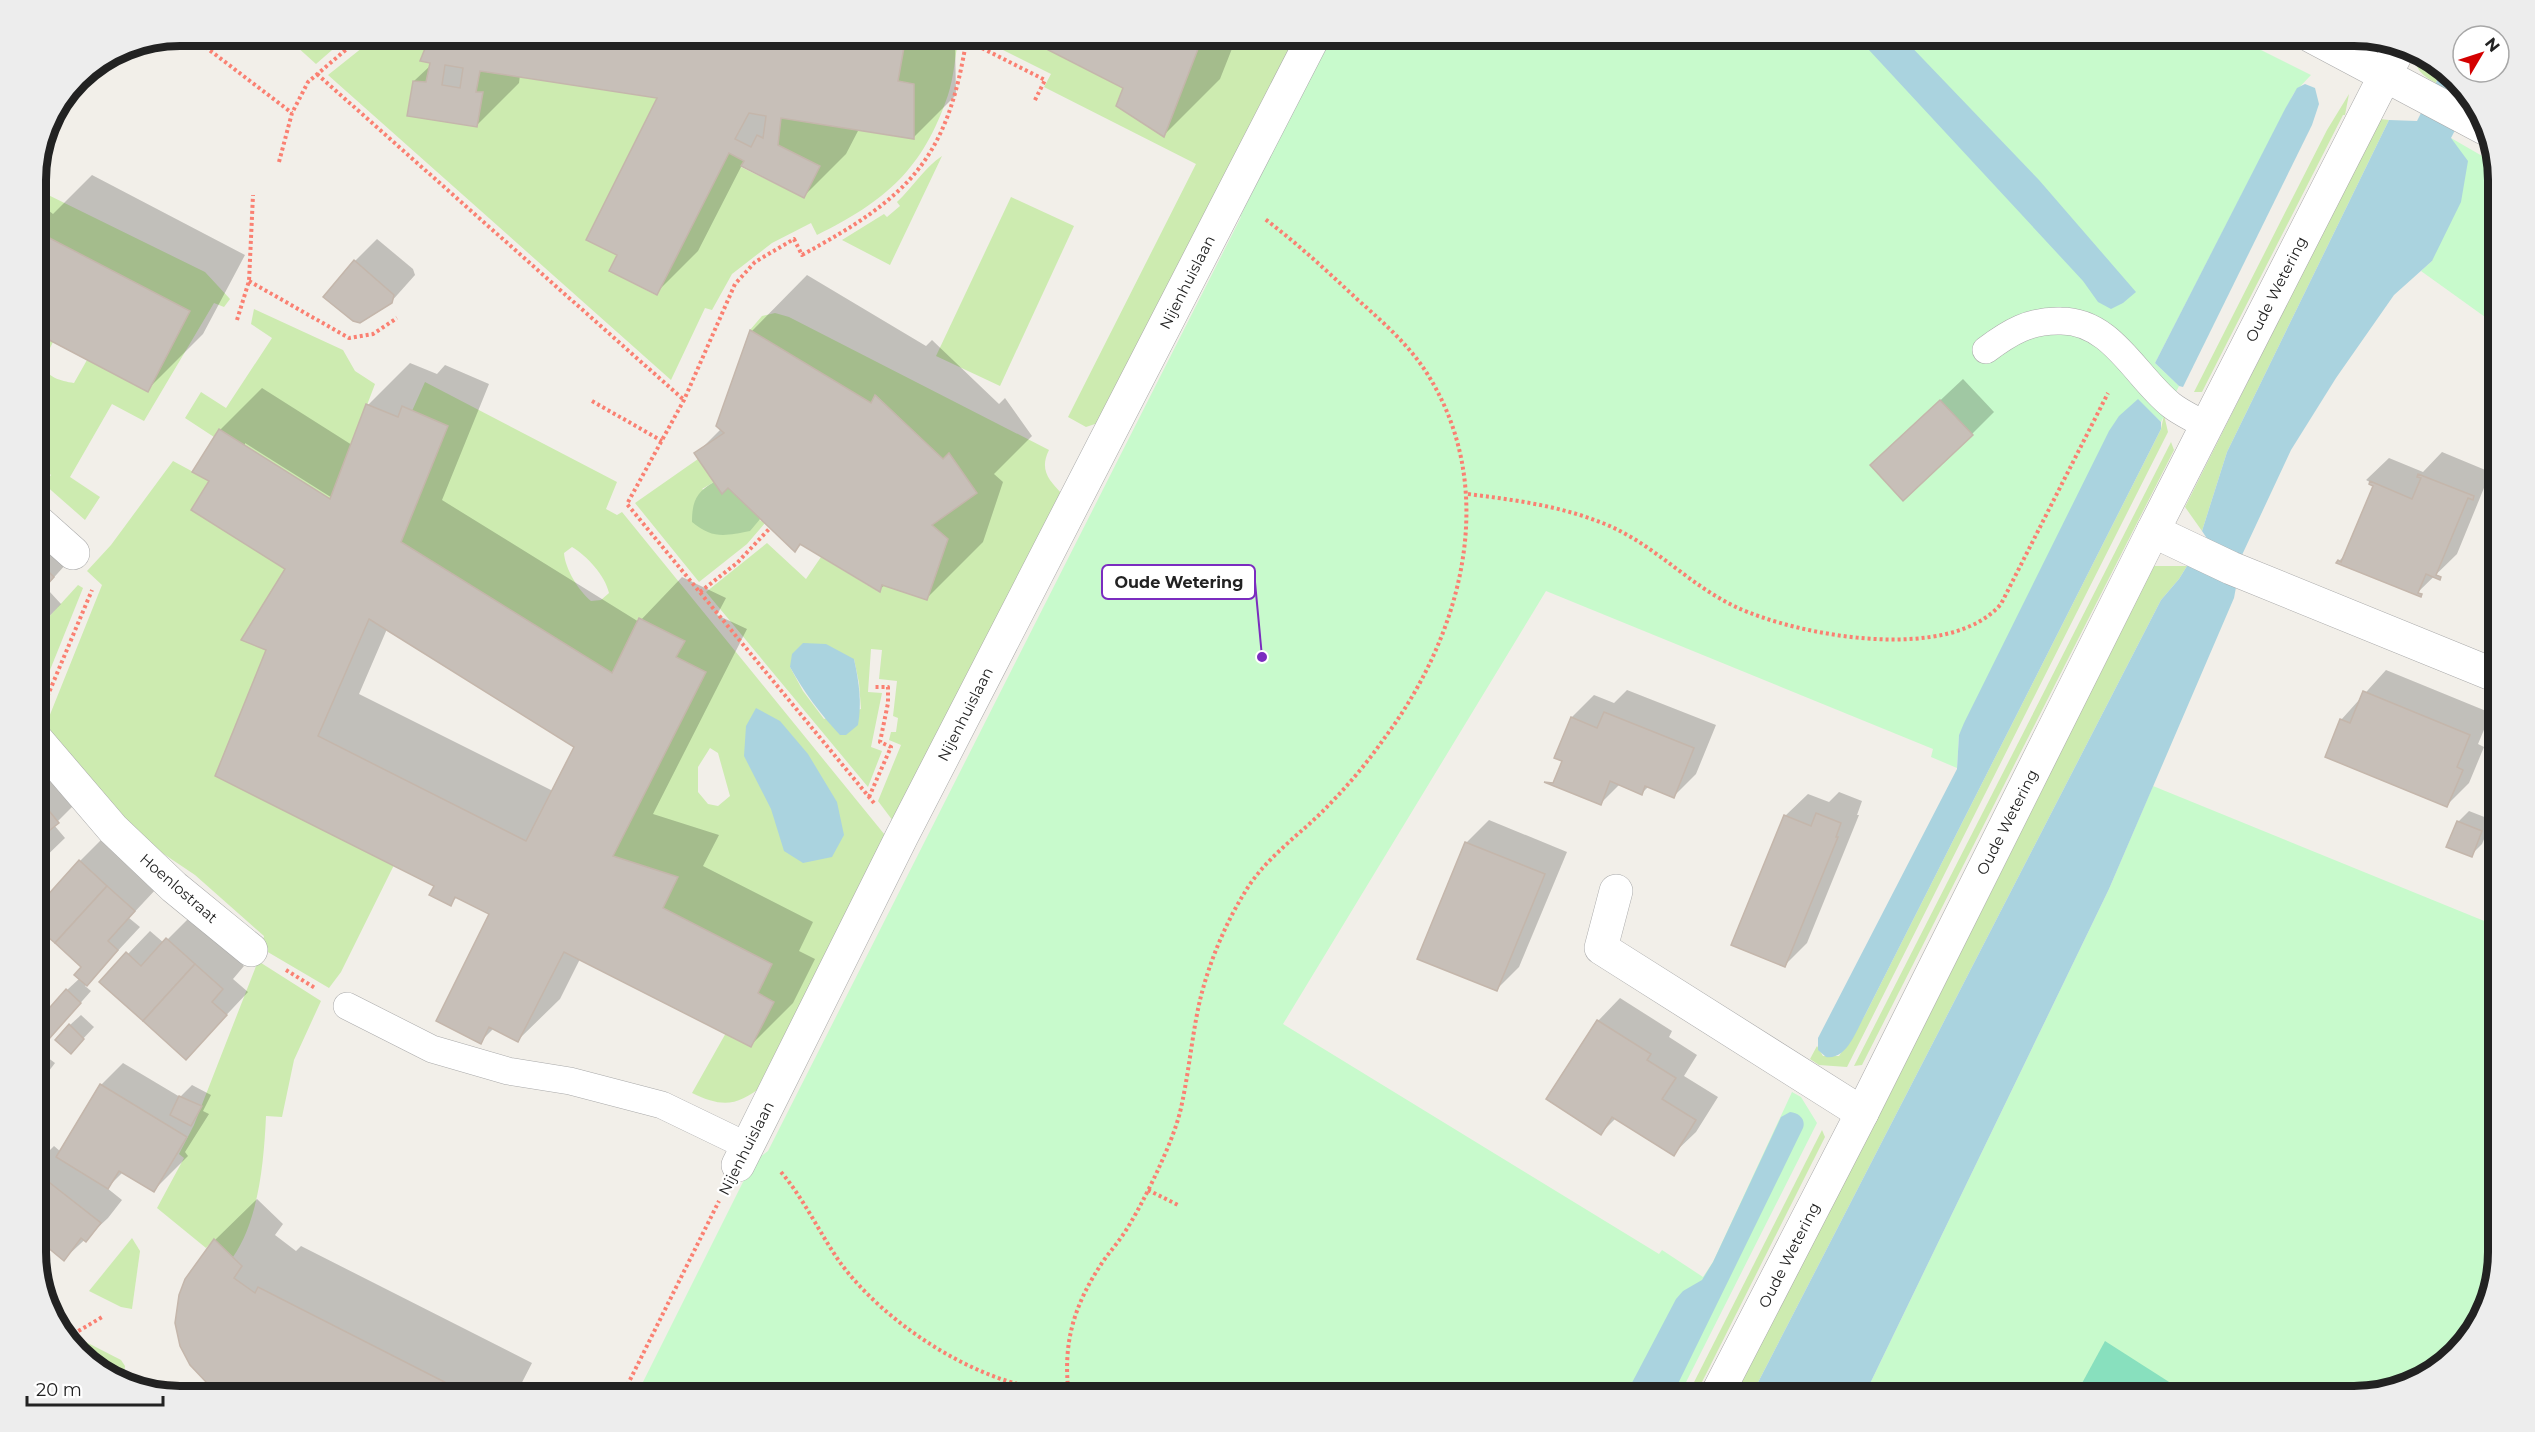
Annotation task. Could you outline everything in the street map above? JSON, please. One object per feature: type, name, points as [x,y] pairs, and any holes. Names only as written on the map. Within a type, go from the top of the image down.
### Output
[{"type":"street","name":"Nijenhuislaan","points":[[744,1153],[902,836],[1309,46]]},
{"type":"street","points":[[2343,46],[2392,61],[2419,94],[2476,124]]},
{"type":"street","name":"Oude Wetering","points":[[1721,1386],[1862,1113],[2153,531],[2392,61]]},
{"type":"street","points":[[47,530],[73,553]]},
{"type":"street","points":[[2153,531],[2231,568],[2488,673]]},
{"type":"street","name":"Hoenlostraat","points":[[47,735],[113,828],[174,887],[251,950]]},
{"type":"street","points":[[1616,891],[1601,948],[1862,1113]]},
{"type":"lane","points":[[1986,350],[2025,325],[2047,320],[2068,321],[2091,326],[2107,339],[2171,405],[2206,426]]},
{"type":"lane","points":[[347,1006],[432,1049],[508,1071],[570,1081],[662,1105],[744,1153]]},
{"type":"path","points":[[205,47],[292,113]]},
{"type":"path","points":[[279,162],[292,113],[308,82],[349,47]]},
{"type":"path","points":[[902,836],[627,504],[684,400],[735,284],[755,262],[794,239],[802,255],[849,230],[893,198],[920,170],[942,134],[960,78],[965,47]]},
{"type":"path","points":[[983,47],[1045,80],[1034,102]]},
{"type":"path","points":[[317,74],[684,400]]},
{"type":"path","points":[[1069,1386],[1070,1332],[1076,1309],[1086,1288],[1127,1229],[1166,1153],[1180,1112],[1200,1001],[1224,931],[1257,873],[1322,812],[1384,740],[1420,684],[1438,648],[1463,565],[1468,494],[1453,425],[1442,399],[1420,364],[1380,320],[1299,246],[1251,208],[1235,190]]},
{"type":"path","points":[[237,320],[249,281],[254,195]]},
{"type":"path","points":[[249,281],[349,338],[373,333],[398,318]]},
{"type":"path","points":[[1468,494],[1547,506],[1607,525],[1636,540],[1704,589],[1735,607],[1797,628],[1861,639],[1918,638],[1978,623],[2001,604],[2106,394],[2139,372]]},
{"type":"path","points":[[592,401],[662,441]]},
{"type":"path","points":[[700,592],[737,563],[770,528]]},
{"type":"path","points":[[47,704],[93,588],[81,577],[73,553]]},
{"type":"path","points":[[869,797],[891,747],[880,742],[888,703],[888,687],[873,687]]},
{"type":"path","points":[[251,950],[347,1006]]},
{"type":"path","points":[[744,1153],[783,1174],[839,1261],[872,1299],[898,1323],[927,1342],[981,1370],[1030,1386]]},
{"type":"path","name":"Nijenhuislaan","points":[[627,1386],[744,1153]]},
{"type":"path","points":[[1148,1190],[1180,1206]]},
{"type":"path","points":[[74,1333],[104,1316]]},
{"type":"green space","points":[[1291,46],[1098,423],[1086,427],[1068,417],[1196,164],[1044,87],[1051,74],[996,47],[1042,47],[1123,88],[1116,106],[1164,137],[1199,47]]},
{"type":"green space","points":[[1326,46],[2253,46],[2311,75],[2294,93],[2155,363],[2179,386],[2161,422],[2138,400],[1959,735],[1957,768],[1931,757],[1933,749],[1546,591],[1283,1024],[1659,1254],[1662,1250],[1703,1277],[1713,1262],[1792,1092],[1801,1097],[1817,1123],[1684,1386],[641,1386],[753,1162],[768,1151],[1241,217],[1236,215],[1241,215]]},
{"type":"green space","points":[[297,47],[336,47],[316,64]]},
{"type":"green space","points":[[363,47],[426,47],[420,61],[430,63],[426,82],[413,81],[408,116],[477,127],[483,93],[476,92],[480,71],[657,98],[586,240],[617,255],[609,271],[656,295],[729,153],[744,161],[741,167],[804,198],[820,166],[778,145],[781,118],[914,139],[914,84],[898,81],[903,47],[900,47],[957,47],[948,95],[927,143],[914,163],[899,180],[863,209],[817,235],[811,223],[772,243],[732,274],[712,310],[705,308],[671,380],[328,75]]},
{"type":"green space","points":[[2415,61],[2432,71],[2438,78],[2436,83],[2420,71]]},
{"type":"green space","points":[[2349,94],[2345,115],[2202,392],[2194,392],[2327,130]]},
{"type":"green space","points":[[2380,119],[2389,120],[2227,452],[2202,531],[2185,507]]},
{"type":"green space","points":[[2451,138],[2487,159],[2488,319],[2421,271],[2432,261]]},
{"type":"green space","points":[[942,156],[890,265],[842,240],[884,214],[887,217],[900,206],[897,202]]},
{"type":"green space","points":[[47,194],[205,272],[230,299],[224,307],[214,303],[144,421],[112,404],[70,477],[100,497],[85,520],[47,487],[47,480],[51,475],[47,472],[47,372],[55,378],[74,383],[87,360],[147,391],[47,247]]},
{"type":"green space","points":[[1011,197],[1074,226],[1000,386],[936,356]]},
{"type":"green space","points":[[254,309],[343,350],[355,371],[375,384],[331,500],[219,429],[214,437],[185,418],[201,392],[226,408],[272,338],[251,324]]},
{"type":"green space","points":[[775,313],[789,317],[1049,450],[1045,469],[1062,494],[896,825],[878,801],[901,745],[889,740],[891,732],[896,732],[898,718],[893,716],[897,681],[879,679],[882,650],[871,649],[868,692],[882,693],[871,747],[882,751],[868,787],[706,592],[767,543],[806,579],[821,557],[879,592],[882,585],[927,600],[948,539],[932,525],[977,493],[949,454],[943,459],[876,395],[871,403],[750,330],[762,316]],"holes":[[[854,659],[861,709],[824,719],[803,691],[790,667]]]},
{"type":"green space","points":[[47,339],[53,342],[47,354]]},
{"type":"green space","points":[[425,382],[617,482],[606,509],[617,515],[622,512],[889,840],[764,1085],[738,1101],[721,1103],[692,1093],[731,1024],[755,993],[599,877],[674,658],[638,619],[612,673],[399,543],[412,411]],"holes":[[[572,547],[584,555],[604,579],[609,593],[601,600],[591,601],[573,579],[564,553]],[[710,748],[718,753],[730,796],[718,806],[708,804],[698,792],[698,767]]]},
{"type":"green space","points":[[2164,415],[2168,432],[1847,1067],[1819,1065],[1810,1059],[1817,1046],[1823,1056],[1839,1056],[1865,1015],[2161,429]]},
{"type":"green space","points":[[2171,442],[2174,450],[1862,1065],[1854,1066]]},
{"type":"green space","points":[[698,459],[714,482],[702,489],[765,523],[747,544],[699,582],[635,503]]},
{"type":"green space","points":[[173,461],[210,481],[304,580],[224,773],[397,859],[341,972],[329,988],[261,948],[264,936],[195,875],[134,834],[47,729],[47,722],[102,585],[87,571],[111,545]]},
{"type":"green space","points":[[714,482],[722,494],[728,488],[761,518],[750,531],[719,535],[706,531],[692,522],[696,498]]},
{"type":"green space","points":[[2154,566],[2187,566],[2161,600],[1756,1386],[1739,1386]]},
{"type":"green space","points":[[78,585],[83,588],[47,678],[47,619]]},
{"type":"green space","points":[[2153,786],[2488,923],[2487,1269],[2484,1286],[2471,1319],[2449,1346],[2422,1368],[2389,1381],[2355,1386],[1869,1386],[2109,889]]},
{"type":"green space","points":[[258,961],[321,1001],[294,1060],[282,1117],[266,1116],[262,1170],[254,1208],[249,1226],[233,1257],[214,1240],[206,1248],[157,1208],[184,1158],[179,1154],[194,1125]]},
{"type":"green space","points":[[1822,1130],[1825,1137],[1700,1386],[1692,1386]]},
{"type":"green space","points":[[132,1238],[140,1251],[132,1309],[121,1307],[89,1291]]},
{"type":"green space","points":[[82,1341],[121,1360],[125,1366],[124,1373],[99,1358]]},
{"type":"green space","points":[[2105,1341],[2175,1386],[2080,1386]]},
{"type":"water","points":[[1865,46],[1911,46],[2039,180],[2136,292],[2111,309],[2098,302],[2083,281]]},
{"type":"water","points":[[2432,71],[2449,86],[2467,107],[2451,138],[2468,161],[2461,202],[2432,261],[2394,295],[2336,378],[2291,450],[2242,555],[2234,598],[2109,889],[1869,1386],[1756,1386],[2161,600],[2187,566],[2198,566],[2210,543],[2202,531],[2227,452],[2389,120],[2417,121],[2438,78]]},
{"type":"water","points":[[2305,84],[2315,88],[2319,104],[2312,125],[2183,387],[2179,386],[2155,363],[2285,109],[2297,88]]},
{"type":"water","points":[[2138,399],[2161,422],[2161,429],[1854,1036],[1840,1054],[1826,1057],[1818,1050],[1818,1038],[1957,769],[1959,735],[1964,723],[2109,431],[2119,416]]},
{"type":"water","points":[[803,643],[826,644],[854,659],[860,708],[858,725],[846,735],[840,735],[826,719],[790,667],[792,654]]},
{"type":"water","points":[[756,708],[780,721],[808,754],[837,802],[844,835],[832,857],[803,863],[784,851],[771,809],[744,756],[746,726]]},
{"type":"water","points":[[1790,1112],[1796,1114],[1804,1122],[1803,1128],[1677,1386],[1630,1386],[1676,1299],[1683,1291],[1702,1280],[1713,1262],[1781,1117]]},
{"type":"building","points":[[426,47],[902,47],[904,47],[898,81],[914,84],[914,139],[781,118],[778,145],[820,166],[804,198],[741,166],[744,161],[729,153],[657,295],[609,271],[617,255],[586,240],[657,98],[480,71],[476,92],[483,92],[477,127],[407,116],[413,81],[426,82],[430,63],[420,61]],"holes":[[[445,65],[463,68],[460,88],[442,85]],[[749,113],[766,116],[763,138],[757,135],[751,147],[735,139]]]},
{"type":"building","points":[[1042,47],[1199,47],[1164,137],[1116,106],[1123,88]]},
{"type":"building","points":[[47,237],[190,311],[148,392],[47,339]]},
{"type":"building","points":[[354,260],[394,295],[392,303],[360,323],[353,321],[323,297]]},
{"type":"building","points":[[750,330],[871,403],[875,395],[943,459],[949,453],[977,493],[932,525],[948,539],[927,600],[882,585],[880,592],[800,544],[795,552],[728,488],[722,494],[694,453],[724,433],[716,426]]},
{"type":"building","points":[[1940,400],[1973,435],[1903,501],[1870,465]]},
{"type":"building","points":[[366,404],[398,417],[402,406],[448,426],[401,542],[612,673],[639,618],[685,641],[676,657],[706,672],[613,856],[678,877],[663,908],[772,964],[758,993],[774,1002],[751,1047],[564,952],[518,1042],[489,1027],[481,1044],[436,1021],[489,914],[455,897],[451,906],[429,895],[434,886],[215,776],[266,650],[241,640],[285,569],[191,510],[209,481],[192,472],[219,429],[330,499]],"holes":[[[369,619],[574,747],[526,841],[318,736]]]},
{"type":"building","points":[[2418,474],[2474,496],[2473,500],[2468,498],[2436,575],[2441,577],[2440,580],[2426,574],[2418,593],[2422,594],[2421,597],[2336,563],[2338,560],[2341,562],[2373,486],[2369,484],[2370,481],[2412,499],[2421,478],[2417,477]]},
{"type":"building","points":[[47,570],[54,577],[47,585]]},
{"type":"building","points":[[2363,691],[2470,735],[2457,767],[2463,770],[2447,807],[2325,757],[2340,719],[2350,723]]},
{"type":"building","points":[[1604,712],[1694,748],[1674,798],[1645,786],[1642,795],[1610,781],[1601,805],[1544,782],[1553,783],[1562,761],[1554,758],[1571,717],[1597,728]]},
{"type":"building","points":[[47,808],[59,823],[47,832]]},
{"type":"building","points":[[1816,813],[1841,823],[1836,837],[1838,837],[1785,967],[1731,945],[1784,815],[1811,826]]},
{"type":"building","points":[[2457,821],[2482,831],[2472,857],[2446,847]]},
{"type":"building","points":[[1465,842],[1545,874],[1497,991],[1417,959]]},
{"type":"building","points":[[79,860],[107,886],[55,943],[47,936],[47,896]]},
{"type":"building","points":[[107,886],[135,911],[108,941],[118,950],[87,986],[74,975],[81,967],[55,943]]},
{"type":"building","points":[[166,938],[195,964],[143,1021],[99,982],[126,952],[141,966]]},
{"type":"building","points":[[195,964],[223,989],[212,1002],[227,1015],[186,1060],[143,1021]]},
{"type":"building","points":[[66,989],[81,1003],[49,1039],[47,1037],[47,1011]]},
{"type":"building","points":[[1597,1020],[1651,1054],[1647,1060],[1676,1078],[1662,1099],[1696,1120],[1674,1156],[1612,1117],[1601,1135],[1546,1099]]},
{"type":"building","points":[[69,1024],[84,1039],[71,1054],[55,1040]]},
{"type":"building","points":[[100,1084],[187,1137],[154,1192],[119,1171],[108,1189],[56,1157]]},
{"type":"building","points":[[179,1096],[202,1106],[191,1126],[170,1115]]},
{"type":"building","points":[[47,1181],[101,1223],[86,1242],[81,1238],[64,1261],[47,1247]]},
{"type":"building","points":[[214,1239],[242,1266],[234,1278],[255,1293],[258,1287],[452,1386],[212,1386],[190,1365],[180,1346],[175,1323],[179,1295],[185,1279]]},
{"type":"place","name":"Oude Wetering","points":[[1262,657]]}]
